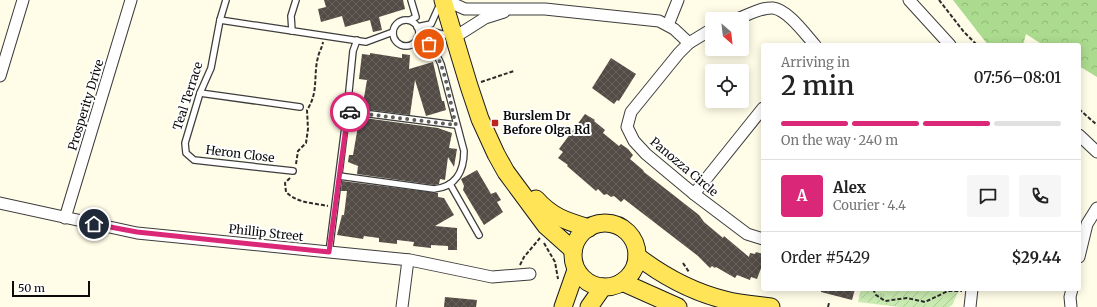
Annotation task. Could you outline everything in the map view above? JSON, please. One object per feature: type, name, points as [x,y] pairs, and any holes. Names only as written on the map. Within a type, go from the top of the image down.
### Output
[{"type":"main road","points":[[444,0],[468,86],[480,119],[506,172],[546,226],[573,250]]},
{"type":"main road","points":[[506,172],[527,188],[546,210],[563,220],[589,228]]},
{"type":"main road","points":[[607,223],[617,226],[632,238],[636,246],[637,256],[635,266],[630,275],[622,282],[604,287],[588,282],[576,270],[573,250],[576,241],[589,228],[598,224],[607,223]]},
{"type":"main road","points":[[637,256],[653,268],[695,291],[712,304],[720,307]]},
{"type":"main road","points":[[653,268],[661,281],[668,305]]},
{"type":"main road","points":[[562,307],[576,270]]},
{"type":"main road","points":[[622,282],[647,292],[668,305]]},
{"type":"main road","points":[[589,307],[604,287]]},
{"type":"main road","points":[[695,291],[726,301],[771,307]]},
{"type":"street","points":[[0,76],[23,0]]},
{"type":"street","name":"Prosperity Drive","points":[[65,218],[131,0]]},
{"type":"street","points":[[444,0],[464,9],[544,9],[659,21],[668,25],[689,43]]},
{"type":"street","points":[[668,25],[678,0]]},
{"type":"street","points":[[909,0],[948,43]]},
{"type":"street","points":[[454,37],[485,18],[516,8]]},
{"type":"street","points":[[749,14],[759,10],[774,8],[786,13],[813,43]]},
{"type":"street","name":"Panozza Circle","points":[[705,34],[689,43],[631,112],[627,127],[634,141],[646,154],[694,194],[747,234],[761,238]]},
{"type":"street","points":[[694,194],[761,110]]},
{"type":"street","points":[[1081,137],[1097,152]]},
{"type":"street","name":"Phillip Street","points":[[0,203],[65,218],[137,232],[408,260],[492,277],[530,274]]},
{"type":"street","points":[[1081,249],[1087,224],[1097,208]]},
{"type":"street","points":[[402,307],[408,260]]},
{"type":"street","points":[[1071,291],[1070,296],[1071,307]]},
{"type":"lane","name":"Teal Terrace","points":[[186,153],[184,143],[200,93],[211,68],[220,20],[226,0]]},
{"type":"lane","points":[[292,31],[291,16],[296,0]]},
{"type":"lane","points":[[411,0],[416,17],[410,20],[398,22],[393,32],[395,40],[402,45],[411,44],[418,36],[434,32],[454,37]]},
{"type":"lane","points":[[417,27],[431,24],[444,0]]},
{"type":"lane","points":[[220,20],[366,42],[393,32]]},
{"type":"lane","points":[[339,176],[434,189],[443,188],[450,184],[460,174],[464,163],[464,151],[436,51],[418,36],[417,27],[410,20]]},
{"type":"lane","points":[[329,252],[348,112],[353,51],[357,40]]},
{"type":"lane","points":[[200,93],[300,107]]},
{"type":"lane","points":[[348,112],[456,125]]},
{"type":"lane","name":"Heron Close","points":[[186,153],[194,160],[294,170]]},
{"type":"lane","points":[[450,184],[479,235]]},
{"type":"path","points":[[939,0],[964,32],[975,43]]},
{"type":"path","points":[[324,35],[322,49],[318,56],[313,100],[306,110],[308,129],[306,143],[298,151],[294,170],[286,183],[286,192],[292,198],[304,202],[335,206]]},
{"type":"path","points":[[468,86],[514,71]]},
{"type":"path","points":[[1081,112],[1097,125]]},
{"type":"path","points":[[514,275],[524,257],[541,237]]},
{"type":"path","points":[[874,291],[876,295],[885,301],[907,298],[925,302],[948,291],[969,299]]},
{"type":"path","points":[[828,307],[829,303]]},
{"type":"green space","points":[[953,0],[1097,0],[1097,77],[1081,67],[1081,43],[1040,43],[1026,34],[1024,43],[986,43]]},
{"type":"green space","points":[[861,291],[956,291],[953,304],[948,307],[900,307],[858,302]]},
{"type":"green space","points":[[868,291],[871,291],[876,298],[885,303],[905,300],[922,305],[935,302],[952,292],[958,292],[952,305],[949,307],[906,307],[861,301],[862,296]]},
{"type":"green space","points":[[897,291],[909,291],[912,295],[919,291],[928,291],[933,297],[926,300],[904,297],[884,299]]},
{"type":"building","points":[[324,0],[403,0],[405,9],[379,17],[382,30],[373,32],[370,20],[345,27],[342,16],[321,22],[318,9],[326,7]]},
{"type":"building","points":[[370,53],[402,58],[402,54],[410,55],[409,69],[433,62],[442,101],[444,101],[446,110],[426,116],[415,80],[410,115],[362,109],[367,80],[359,79],[362,54],[370,55]]},
{"type":"building","points":[[611,58],[636,74],[619,101],[617,100],[614,104],[592,88]]},
{"type":"building","points":[[585,114],[595,120],[594,121],[605,130],[603,133],[619,146],[621,144],[628,149],[633,155],[630,159],[644,172],[699,215],[704,222],[723,238],[724,236],[749,257],[750,253],[755,254],[756,252],[761,253],[761,268],[757,279],[751,277],[750,280],[737,275],[735,278],[716,267],[715,268],[712,266],[710,268],[698,256],[624,199],[621,202],[614,196],[611,197],[607,194],[604,195],[598,189],[596,191],[567,166],[568,165],[558,158],[563,152],[559,149]]},
{"type":"building","points":[[357,117],[438,128],[452,133],[449,148],[457,149],[454,167],[448,157],[445,180],[440,179],[439,184],[434,185],[357,174],[358,166],[348,162],[349,155],[353,155],[358,126],[356,126]]},
{"type":"building","points":[[477,170],[491,194],[496,192],[501,200],[497,202],[503,212],[484,225],[463,190],[464,186],[461,179]]},
{"type":"building","points":[[342,181],[438,193],[438,197],[444,198],[454,215],[435,226],[457,228],[457,250],[448,250],[448,246],[431,245],[431,248],[413,246],[414,242],[397,240],[397,244],[379,242],[379,238],[364,236],[363,239],[337,235],[342,215],[344,215],[347,191],[341,191]]},
{"type":"building","points":[[821,291],[854,291],[852,300]]},
{"type":"building","points":[[445,297],[477,300],[476,307],[444,307]]},
{"type":"way so far","points":[[350,112],[456,125],[441,64],[436,51],[429,44]]},
{"type":"place","name":"Burslem Dr Before Olga Rd","points":[[495,123]]},
{"type":"route","points":[[94,224],[137,232],[329,252],[348,112],[350,112]]}]
